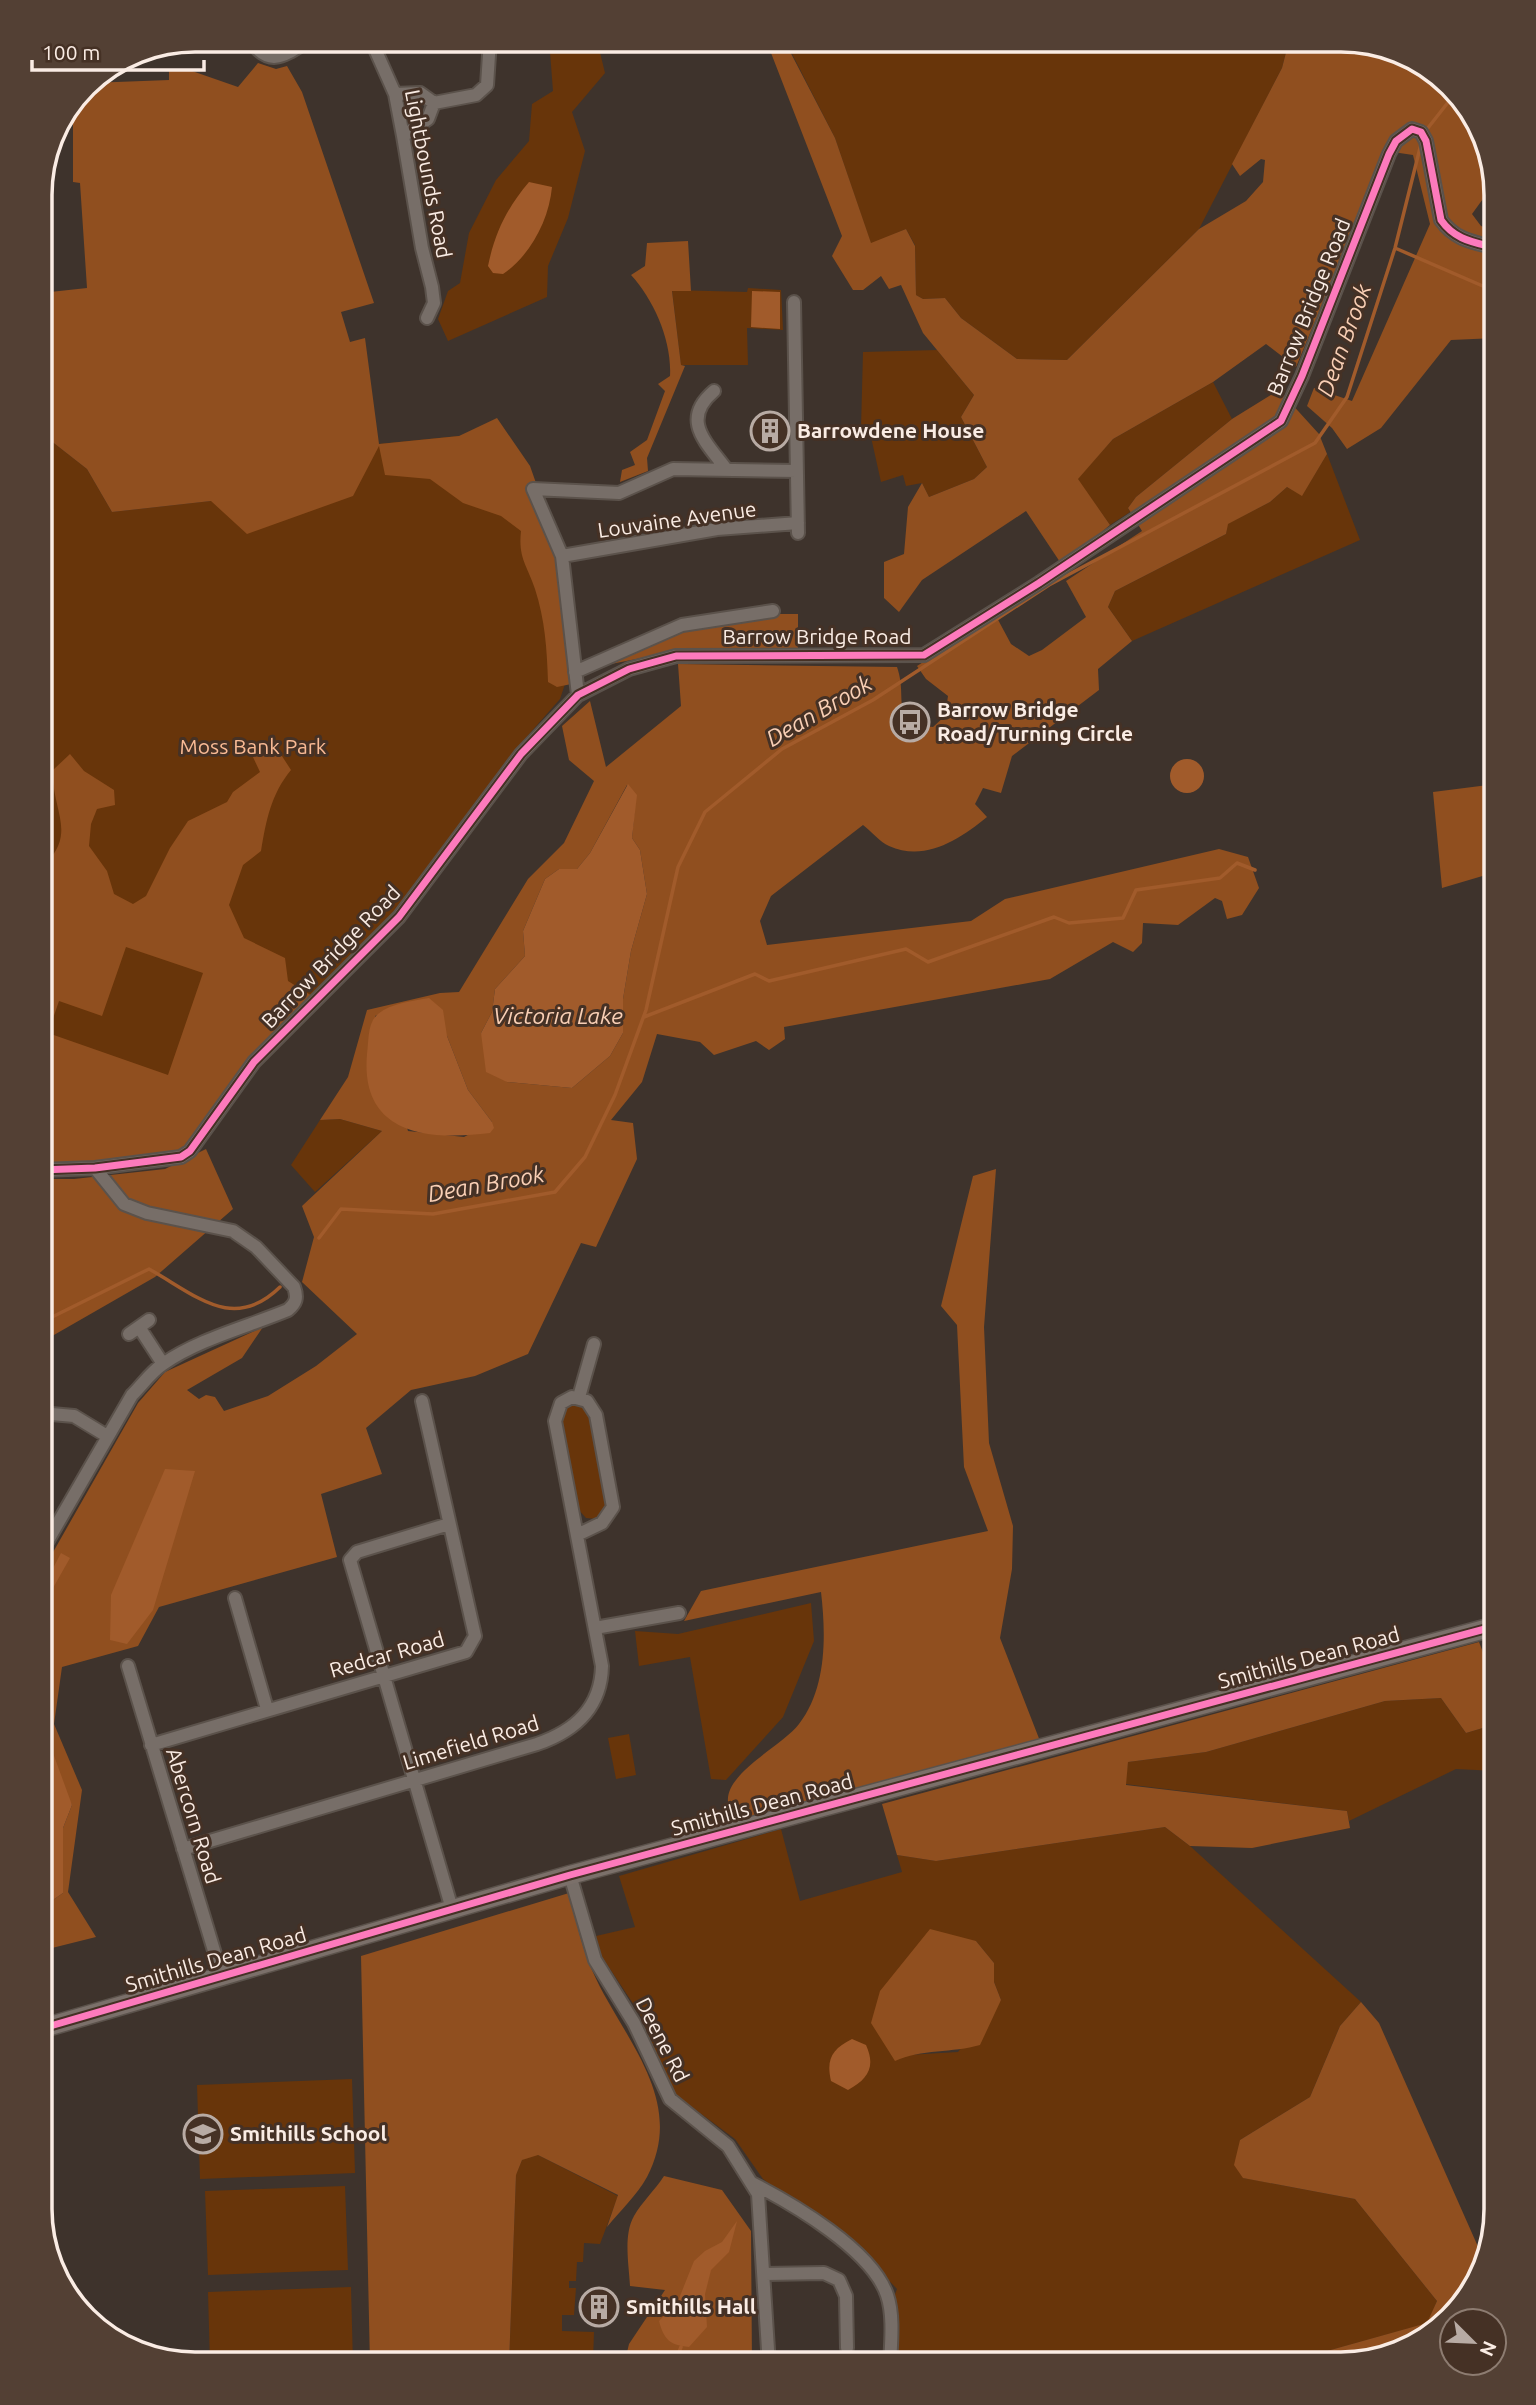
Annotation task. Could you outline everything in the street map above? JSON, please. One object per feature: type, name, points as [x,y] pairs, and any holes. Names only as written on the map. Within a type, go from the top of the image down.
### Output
[{"type":"street","points":[[260,52],[273,58],[289,52]]},
{"type":"street","name":"Lightbounds Road","points":[[376,52],[395,94],[422,248],[432,287],[434,303],[427,317]]},
{"type":"street","points":[[395,94],[420,93],[434,103],[476,95],[487,85],[489,52]]},
{"type":"street","points":[[403,136],[428,119],[434,103]]},
{"type":"street","name":"Barrow Bridge Road","points":[[53,1170],[95,1168],[181,1157],[190,1151],[254,1062],[398,917],[521,754],[557,713],[578,695],[629,669],[676,656],[924,655],[1040,583],[1281,421],[1302,376],[1389,154],[1396,141],[1412,129],[1421,132],[1426,141],[1441,220],[1462,240],[1484,245]]},
{"type":"street","points":[[578,695],[562,556],[533,489],[619,493],[673,468],[797,471],[794,302]]},
{"type":"street","points":[[713,391],[698,408],[697,427],[726,470]]},
{"type":"street","name":"Louvaine Avenue","points":[[562,556],[717,529],[798,528],[797,471]]},
{"type":"street","points":[[575,672],[682,625],[773,611]]},
{"type":"street","points":[[52,1533],[132,1395],[163,1364],[288,1310],[295,1304],[297,1295],[294,1287],[257,1247],[233,1231],[147,1213],[124,1204],[95,1168]]},
{"type":"street","points":[[139,1327],[163,1364]]},
{"type":"street","points":[[579,1534],[602,1523],[613,1507],[596,1415],[593,1408],[579,1397],[594,1344]]},
{"type":"street","name":"Limefield Road","points":[[183,1850],[544,1741],[571,1730],[589,1711],[601,1684],[595,1628],[579,1534],[555,1421],[561,1403],[579,1397]]},
{"type":"street","name":"Redcar Road","points":[[151,1745],[466,1652],[475,1636],[422,1401]]},
{"type":"street","points":[[52,1414],[74,1416],[107,1436]]},
{"type":"street","points":[[449,1524],[357,1552],[350,1560],[452,1909]]},
{"type":"street","points":[[235,1598],[267,1710]]},
{"type":"street","points":[[595,1628],[679,1613]]},
{"type":"street","name":"Smithills Dean Road","points":[[52,2026],[570,1875],[1484,1629]]},
{"type":"street","name":"Abercorn Road","points":[[128,1666],[222,1977]]},
{"type":"street","name":"Deene Rd","points":[[570,1875],[595,1960],[634,2023],[670,2099],[728,2146],[752,2183],[761,2203],[768,2352]]},
{"type":"street","points":[[752,2183],[835,2235],[877,2276],[885,2290],[889,2306],[890,2352]]},
{"type":"street","points":[[765,2274],[824,2273],[839,2280],[846,2296],[847,2348]]},
{"type":"green space","points":[[550,52],[600,52],[605,73],[572,112],[585,151],[568,218],[548,266],[547,297],[448,341],[438,319],[448,291],[460,283],[469,233],[496,180],[529,141],[532,104],[553,91]]},
{"type":"green space","points":[[791,53],[1286,53],[1282,68],[1199,229],[1067,360],[1017,359],[961,318],[945,298],[923,299],[916,295],[915,245],[906,229],[871,244],[835,138]]},
{"type":"green space","points":[[748,288],[781,290],[783,330],[747,328],[748,365],[681,365],[672,290],[747,292]]},
{"type":"green space","points":[[937,350],[974,395],[961,417],[987,467],[974,479],[929,497],[922,483],[906,486],[903,475],[881,482],[869,428],[861,428],[863,352]]},
{"type":"green space","points":[[1213,382],[1232,419],[1136,497],[1128,508],[1130,512],[1110,525],[1077,479],[1113,439]]},
{"type":"green space","name":"Moss Bank Park","points":[[459,436],[528,492],[568,675],[560,699],[523,741],[396,912],[259,1051],[53,1163],[53,442],[87,469],[112,512],[211,501],[379,444]]},
{"type":"green space","points":[[1327,454],[1360,540],[1132,641],[1108,607],[1115,591],[1226,534],[1227,524],[1270,502],[1287,487],[1302,495]]},
{"type":"green space","points":[[340,1119],[382,1131],[315,1192],[291,1165],[320,1120]]},
{"type":"green space","points":[[571,1403],[585,1406],[590,1414],[608,1505],[597,1519],[586,1518],[578,1509],[561,1420],[563,1409]]},
{"type":"green space","points":[[811,1603],[814,1641],[783,1717],[726,1780],[711,1779],[690,1657],[639,1666],[635,1631],[678,1634]]},
{"type":"green space","points":[[1441,1698],[1466,1733],[1484,1728],[1484,1770],[1456,1769],[1349,1821],[1347,1811],[1125,1784],[1128,1762],[1206,1752],[1385,1701]]},
{"type":"green space","points":[[629,1734],[636,1775],[616,1779],[608,1738]]},
{"type":"green space","points":[[1165,1827],[1190,1846],[1361,2002],[1340,2026],[1310,2097],[1240,2140],[1244,2178],[1355,2199],[1437,2301],[1429,2322],[1324,2352],[894,2352],[893,2300],[897,2289],[861,2251],[763,2179],[735,2139],[673,2093],[640,2014],[602,1957],[596,1936],[635,1927],[619,1876],[781,1829],[800,1901],[902,1872],[897,1855],[936,1861]],"holes":[[[976,1941],[994,1963],[994,1982],[1001,2000],[958,2052],[907,2055]]]},
{"type":"green space","points":[[352,2079],[355,2173],[200,2179],[197,2085]]},
{"type":"green space","points":[[530,2155],[538,2155],[618,2196],[600,2244],[584,2243],[583,2262],[577,2262],[576,2281],[569,2281],[569,2288],[576,2288],[574,2315],[562,2315],[562,2331],[594,2332],[593,2352],[509,2352],[516,2174],[522,2160]]},
{"type":"green space","points":[[345,2186],[348,2270],[208,2275],[205,2191]]},
{"type":"green space","points":[[351,2287],[353,2352],[210,2352],[208,2292]]},
{"type":"shaded area","points":[[771,52],[791,53],[835,138],[871,243],[906,229],[915,246],[916,295],[923,299],[945,298],[961,318],[1017,359],[1067,360],[1199,229],[1246,201],[1263,182],[1265,160],[1261,159],[1240,176],[1232,164],[1282,68],[1286,53],[1368,55],[1404,67],[1435,88],[1448,101],[1469,132],[1481,168],[1484,196],[1472,214],[1484,227],[1484,339],[1451,340],[1381,428],[1347,449],[1332,428],[1307,406],[1314,388],[1352,401],[1430,224],[1413,155],[1386,151],[1296,367],[1266,344],[1213,382],[1113,439],[1078,479],[1110,525],[1062,565],[1026,511],[922,580],[899,612],[884,598],[884,562],[904,554],[908,507],[922,483],[929,497],[974,479],[987,467],[961,417],[974,395],[923,333],[901,285],[889,289],[881,276],[863,290],[853,290],[832,256],[842,236]]},
{"type":"shaded area","points":[[258,63],[276,69],[287,66],[302,92],[374,303],[341,312],[350,342],[365,338],[379,444],[459,436],[497,418],[530,466],[536,483],[528,492],[562,556],[576,683],[557,687],[548,682],[543,623],[535,589],[522,555],[521,531],[501,516],[463,503],[430,479],[385,475],[379,446],[353,496],[247,534],[211,501],[112,512],[87,469],[53,442],[53,292],[87,288],[80,183],[73,182],[73,122],[94,94],[108,82],[169,80],[169,69],[192,71],[238,87]]},
{"type":"shaded area","points":[[688,241],[691,291],[672,291],[681,365],[685,366],[647,458],[648,471],[620,482],[622,470],[635,465],[630,452],[647,440],[665,391],[658,384],[670,376],[668,349],[660,322],[647,296],[631,275],[645,266],[647,243]]},
{"type":"shaded area","points":[[1279,390],[1319,434],[1327,454],[1302,496],[1287,487],[1270,502],[1228,524],[1226,534],[1115,591],[1108,607],[1132,641],[1098,669],[1099,690],[1012,756],[1001,793],[983,788],[975,804],[987,817],[953,841],[928,850],[916,851],[889,846],[863,825],[771,896],[760,921],[767,945],[971,921],[1005,899],[1219,849],[1248,857],[1259,888],[1242,915],[1227,919],[1222,901],[1215,898],[1178,925],[1143,923],[1142,943],[1133,952],[1113,942],[1050,979],[784,1027],[785,1039],[769,1050],[756,1041],[714,1055],[700,1042],[657,1034],[642,1082],[611,1120],[633,1123],[637,1159],[596,1247],[581,1243],[528,1354],[475,1376],[411,1390],[366,1428],[382,1474],[321,1494],[337,1557],[159,1607],[138,1646],[62,1667],[54,1724],[82,1790],[68,1892],[96,1937],[52,1948],[52,1901],[63,1893],[63,1828],[72,1805],[52,1771],[52,1553],[138,1403],[165,1372],[263,1327],[242,1358],[187,1390],[199,1399],[206,1395],[215,1397],[224,1411],[268,1396],[316,1366],[357,1334],[302,1282],[314,1237],[302,1206],[382,1131],[340,1119],[320,1120],[348,1077],[367,1010],[440,993],[459,992],[528,879],[564,843],[594,781],[569,760],[562,726],[590,701],[606,767],[681,706],[678,664],[897,667],[904,717],[916,725],[933,727],[945,716],[948,696],[926,679],[917,666],[996,616],[1011,644],[1029,656],[1042,650],[1086,617],[1066,581],[1142,531],[1128,508],[1136,497],[1232,419]],"holes":[[[627,785],[636,795],[632,838],[640,850],[647,894],[631,951],[623,999],[623,1033],[610,1056],[572,1088],[507,1082],[481,1033],[492,1012],[495,989],[525,956],[523,931],[545,879],[559,869],[577,869],[590,853]],[[407,1003],[447,1036],[468,1090],[492,1122],[464,1137],[408,1131],[375,1016]]]},
{"type":"shaded area","points":[[776,614],[798,614],[798,648],[677,651],[611,664],[660,639],[702,625]]},
{"type":"shaded area","points":[[264,748],[280,753],[291,770],[274,798],[261,851],[243,865],[229,905],[244,938],[285,958],[288,981],[317,999],[254,1062],[190,1151],[95,1168],[53,1164],[53,1035],[168,1075],[203,973],[126,947],[102,1016],[59,1001],[53,1020],[53,855],[59,845],[61,833],[53,770],[70,754],[84,771],[114,790],[115,805],[97,809],[91,824],[89,846],[107,871],[114,894],[133,904],[146,896],[170,848],[188,821],[227,802],[233,792],[260,772],[252,755]]},
{"type":"shaded area","points":[[1484,786],[1484,876],[1442,888],[1433,792]]},
{"type":"shaded area","points":[[206,1149],[233,1209],[155,1277],[52,1336],[53,1179],[165,1169]]},
{"type":"shaded area","points":[[996,1169],[984,1327],[989,1443],[1013,1526],[1012,1569],[1000,1638],[1040,1741],[735,1822],[728,1802],[729,1791],[735,1781],[799,1724],[815,1694],[820,1678],[824,1643],[821,1592],[684,1621],[701,1591],[988,1531],[964,1467],[957,1325],[941,1306],[973,1176]]},
{"type":"shaded area","points":[[1479,1642],[1484,1655],[1484,1728],[1466,1733],[1441,1698],[1385,1701],[1206,1752],[1128,1762],[1126,1785],[1347,1811],[1350,1828],[1252,1848],[1190,1846],[1165,1827],[936,1861],[897,1855],[882,1804]]},
{"type":"shaded area","points":[[569,1893],[592,1970],[646,2069],[660,2121],[658,2148],[647,2177],[607,2227],[618,2195],[538,2155],[522,2160],[516,2175],[509,2352],[370,2352],[361,1956]]},
{"type":"shaded area","points":[[930,1929],[976,1941],[994,1963],[994,1982],[1001,2000],[980,2045],[915,2055],[895,2061],[871,2023],[880,1991]]},
{"type":"shaded area","points":[[1361,2002],[1379,2023],[1478,2248],[1473,2264],[1454,2297],[1445,2307],[1438,2307],[1438,2314],[1427,2323],[1437,2301],[1355,2199],[1243,2178],[1234,2165],[1240,2140],[1310,2097],[1340,2026]]},
{"type":"shaded area","points":[[664,2176],[722,2190],[751,2231],[752,2352],[627,2352],[629,2344],[665,2290],[630,2286],[629,2232],[634,2216]]},
{"type":"shaded area","points":[[1427,2323],[1404,2338],[1386,2345],[1368,2350],[1323,2352]]},
{"type":"water","points":[[529,182],[552,187],[547,212],[530,247],[522,257],[503,274],[493,273],[488,266],[498,231],[514,201]]},
{"type":"water","points":[[752,291],[780,292],[780,329],[751,327]]},
{"type":"water","points":[[1187,759],[1199,764],[1204,776],[1199,788],[1187,793],[1175,788],[1170,776],[1175,764]]},
{"type":"water","name":"Victoria Lake","points":[[628,784],[637,795],[632,838],[640,850],[647,894],[631,951],[623,999],[623,1033],[610,1056],[572,1088],[507,1082],[486,1072],[481,1033],[492,1012],[495,989],[525,956],[523,931],[545,879],[559,869],[577,869],[590,853]]},
{"type":"water","points":[[429,998],[443,1010],[447,1036],[468,1090],[492,1122],[494,1128],[490,1133],[422,1133],[402,1126],[386,1116],[374,1101],[368,1081],[367,1054],[374,1018],[389,1007]]},
{"type":"water","points":[[165,1469],[195,1471],[153,1610],[127,1644],[110,1640],[111,1595]]},
{"type":"water","points":[[61,1553],[70,1558],[52,1589],[52,1570]]},
{"type":"water","points":[[52,1751],[72,1805],[63,1828],[63,1893],[52,1901]]},
{"type":"water","points":[[852,2039],[866,2045],[870,2066],[865,2077],[848,2090],[831,2081],[829,2067],[835,2051]]},
{"type":"water","points":[[737,2221],[729,2252],[711,2270],[705,2294],[707,2327],[689,2347],[672,2343],[663,2333],[659,2321],[678,2301],[694,2261],[722,2242]]},
{"type":"waterway","name":"Dean Brook","points":[[1424,133],[1449,102]]},
{"type":"waterway","name":"Dean Brook","points":[[319,1238],[341,1209],[433,1214],[555,1192],[585,1157],[615,1095],[646,1010],[678,867],[705,812],[782,749],[873,700],[1049,585],[1315,443],[1347,397],[1395,248],[1421,144]]},
{"type":"waterway","points":[[1395,248],[1484,287]]},
{"type":"waterway","points":[[644,1017],[755,974],[769,981],[906,949],[928,962],[1054,917],[1069,923],[1123,918],[1136,890],[1220,878],[1237,863],[1255,870]]},
{"type":"waterway","name":"Dean Brook","points":[[52,1317],[149,1269],[199,1298],[230,1308],[246,1307],[263,1300],[280,1287]]},
{"type":"waterway","points":[[679,2352],[681,2347]]},
{"type":"cycle path","points":[[53,1170],[95,1168],[181,1157],[190,1151],[254,1062],[399,917],[521,754],[578,695],[629,669],[676,656],[924,655],[1039,583],[1281,421],[1302,376],[1389,154],[1396,141],[1412,129],[1421,132],[1426,141],[1441,220],[1458,236],[1484,245]]},
{"type":"cycle path","points":[[52,2025],[570,1875],[1484,1629]]},
{"type":"place","name":"Barrowdene House","points":[[770,431]]},
{"type":"place","name":"Barrow Bridge Road/Turning Circle","points":[[910,722]]},
{"type":"place","name":"Smithills School","points":[[203,2134]]},
{"type":"place","name":"Smithills Hall","points":[[599,2307]]}]
